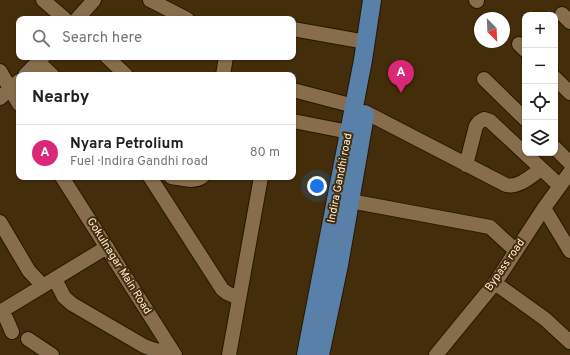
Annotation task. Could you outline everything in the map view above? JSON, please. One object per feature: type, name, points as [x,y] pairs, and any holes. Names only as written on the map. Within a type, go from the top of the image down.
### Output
[{"type":"main road","name":"Indira Gandhi road","points":[[320,355],[339,266],[350,201],[366,42],[372,0]]},
{"type":"main road","name":"Indira Gandhi road","points":[[306,355],[349,132],[360,109],[385,0]]},
{"type":"street","points":[[43,0],[62,16]]},
{"type":"street","points":[[80,16],[94,0]]},
{"type":"street","points":[[150,0],[181,16]]},
{"type":"street","points":[[296,30],[366,42]]},
{"type":"street","points":[[28,72],[40,60],[50,72]]},
{"type":"street","points":[[110,60],[123,72]]},
{"type":"street","points":[[225,72],[226,60]]},
{"type":"street","points":[[0,71],[16,99]]},
{"type":"street","points":[[484,79],[522,116]]},
{"type":"street","points":[[558,81],[570,93]]},
{"type":"street","points":[[296,91],[360,109],[506,185],[511,186],[522,182],[541,169]]},
{"type":"street","points":[[466,165],[476,126],[484,119],[490,120],[560,186]]},
{"type":"street","points":[[296,122],[349,132]]},
{"type":"street","points":[[558,151],[570,162]]},
{"type":"street","name":"Bypass road","points":[[436,355],[495,282],[544,208],[570,172]]},
{"type":"street","name":"Gokulnagar Main Road","points":[[64,180],[175,355]]},
{"type":"street","points":[[152,180],[222,289],[227,294],[239,298]]},
{"type":"street","points":[[229,355],[260,180]]},
{"type":"street","points":[[350,201],[490,227],[516,251]]},
{"type":"street","points":[[544,208],[570,251]]},
{"type":"street","points":[[0,222],[29,270],[43,286]]},
{"type":"street","points":[[12,332],[1,311],[107,247]]},
{"type":"street","points":[[55,279],[64,297],[72,304],[144,346],[175,355]]},
{"type":"street","points":[[495,282],[545,319],[570,342]]},
{"type":"street","points":[[28,339],[52,355]]},
{"type":"place","name":"Nyara Petrolium","points":[[401,93]]}]
